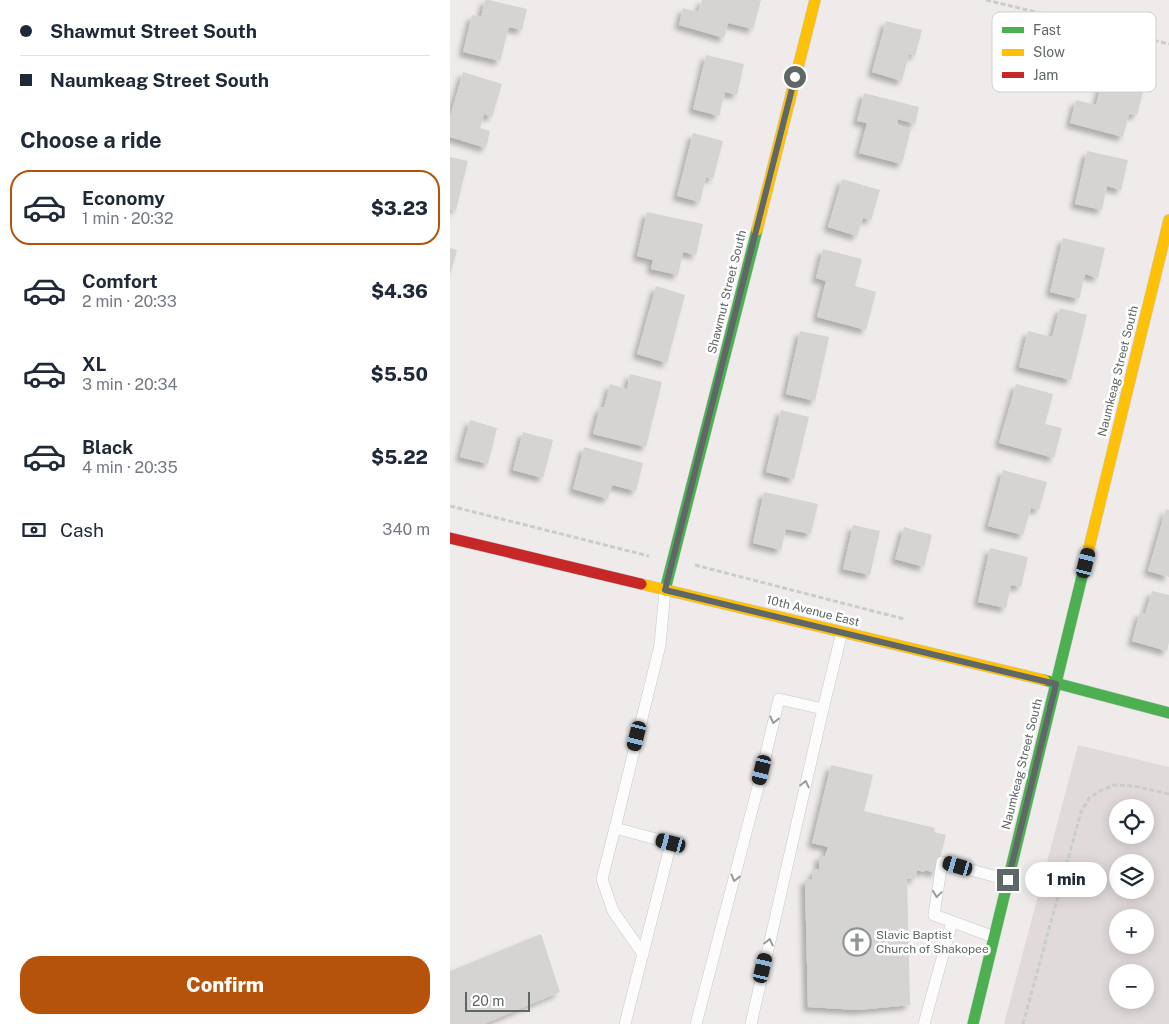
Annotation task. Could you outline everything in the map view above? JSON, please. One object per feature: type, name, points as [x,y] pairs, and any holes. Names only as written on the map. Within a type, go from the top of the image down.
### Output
[{"type":"street","name":"Shawmut Street South","points":[[665,590],[814,0]]},
{"type":"street","name":"Naumkeag Street South","points":[[973,1024],[1169,220]]},
{"type":"street","name":"10th Avenue East","points":[[450,538],[1169,713]]},
{"type":"lane","points":[[643,954],[614,911],[602,879],[660,645],[665,590]]},
{"type":"lane","points":[[751,1024],[822,709],[842,632]]},
{"type":"lane","points":[[696,1024],[779,699],[822,709]]},
{"type":"lane","points":[[615,828],[671,843],[625,1024]]},
{"type":"lane","points":[[994,937],[934,915],[942,862],[1008,880]]},
{"type":"lane","points":[[924,1024],[952,922]]},
{"type":"path","points":[[986,0],[1036,12]]},
{"type":"path","points":[[1156,41],[1169,44]]},
{"type":"path","points":[[450,506],[652,556],[705,567],[907,620]]},
{"type":"path","points":[[1023,1024],[1081,812],[1089,798],[1114,785],[1134,786],[1169,794]]},
{"type":"shaded area","points":[[1078,745],[1169,767],[1169,1024],[1004,1024]]},
{"type":"building","points":[[485,0],[527,9],[522,30],[509,27],[500,61],[463,52],[472,15],[481,17]]},
{"type":"building","points":[[702,0],[761,0],[753,29],[728,23],[724,38],[679,25],[683,8],[698,12]]},
{"type":"building","points":[[886,21],[922,30],[915,56],[909,54],[902,81],[872,72]]},
{"type":"building","points":[[706,55],[744,64],[737,95],[725,92],[719,116],[693,109]]},
{"type":"building","points":[[463,72],[502,84],[492,117],[484,114],[480,128],[490,131],[486,148],[450,137],[450,117]]},
{"type":"building","points":[[1099,92],[1143,92],[1137,115],[1129,114],[1123,137],[1070,123],[1076,100],[1096,105]]},
{"type":"building","points":[[864,93],[919,107],[915,124],[898,119],[897,126],[911,129],[902,164],[859,153],[867,123],[857,121]]},
{"type":"building","points":[[693,133],[723,141],[713,179],[706,177],[700,202],[677,196]]},
{"type":"building","points":[[1087,151],[1128,160],[1121,190],[1107,186],[1102,210],[1075,204]]},
{"type":"building","points":[[450,157],[468,161],[456,210],[450,209]]},
{"type":"building","points":[[842,179],[880,190],[871,220],[863,218],[857,236],[828,227]]},
{"type":"building","points":[[647,212],[703,224],[696,255],[683,252],[678,275],[651,269],[653,260],[637,256]]},
{"type":"building","points":[[1063,238],[1105,248],[1098,278],[1085,274],[1079,299],[1050,292]]},
{"type":"building","points":[[450,248],[457,250],[451,272],[450,272]]},
{"type":"building","points":[[823,249],[862,259],[855,286],[876,292],[866,330],[817,317],[826,281],[816,278]]},
{"type":"building","points":[[656,286],[685,295],[667,363],[637,354]]},
{"type":"building","points":[[1060,308],[1087,315],[1071,380],[1019,367],[1028,331],[1052,337]]},
{"type":"building","points":[[800,331],[829,337],[815,401],[786,394]]},
{"type":"building","points":[[630,374],[662,382],[646,447],[593,434],[600,407],[604,408],[610,384],[627,389]]},
{"type":"building","points":[[1016,384],[1053,394],[1045,424],[1062,428],[1054,458],[999,443]]},
{"type":"building","points":[[781,410],[809,417],[794,479],[766,472]]},
{"type":"building","points":[[470,420],[497,428],[488,464],[460,457]]},
{"type":"building","points":[[523,432],[553,440],[543,478],[513,470]]},
{"type":"building","points":[[584,447],[643,463],[636,491],[612,485],[608,499],[573,489]]},
{"type":"building","points":[[1003,470],[1047,482],[1039,510],[1031,508],[1023,535],[988,526]]},
{"type":"building","points":[[764,492],[818,504],[811,534],[786,529],[781,550],[753,543]]},
{"type":"building","points":[[1166,509],[1169,510],[1169,577],[1148,571]]},
{"type":"building","points":[[853,525],[880,531],[870,575],[843,569]]},
{"type":"building","points":[[904,527],[932,535],[924,567],[895,559]]},
{"type":"building","points":[[990,548],[1028,557],[1021,587],[1011,585],[1006,608],[978,602]]},
{"type":"building","points":[[1152,591],[1169,595],[1169,642],[1167,651],[1132,641],[1140,612],[1145,614]]},
{"type":"building","name":"Slavic Baptist Church of Shakopee","points":[[831,765],[873,775],[864,811],[935,828],[934,832],[946,835],[936,873],[917,870],[915,879],[907,879],[910,1005],[858,1010],[808,1007],[805,880],[812,879],[815,870],[819,869],[819,856],[825,856],[828,847],[812,843]]},
{"type":"building","points":[[541,934],[560,992],[484,1024],[450,1024],[450,971]]},
{"type":"traffic: fast","points":[[665,590],[757,230]]},
{"type":"traffic: fast","points":[[973,1024],[1086,560]]},
{"type":"traffic: fast","points":[[1044,680],[1169,713]]},
{"type":"traffic: slow","points":[[757,230],[815,0]]},
{"type":"traffic: slow","points":[[1086,560],[1169,220]]},
{"type":"traffic: slow","points":[[641,584],[1044,680]]},
{"type":"traffic: jam","points":[[450,538],[641,584]]},
{"type":"place","name":"Slavic Baptist Church of Shakopee","points":[[857,942]]},
{"type":"route","points":[[795,77],[665,590],[1056,684],[1008,880]]}]
